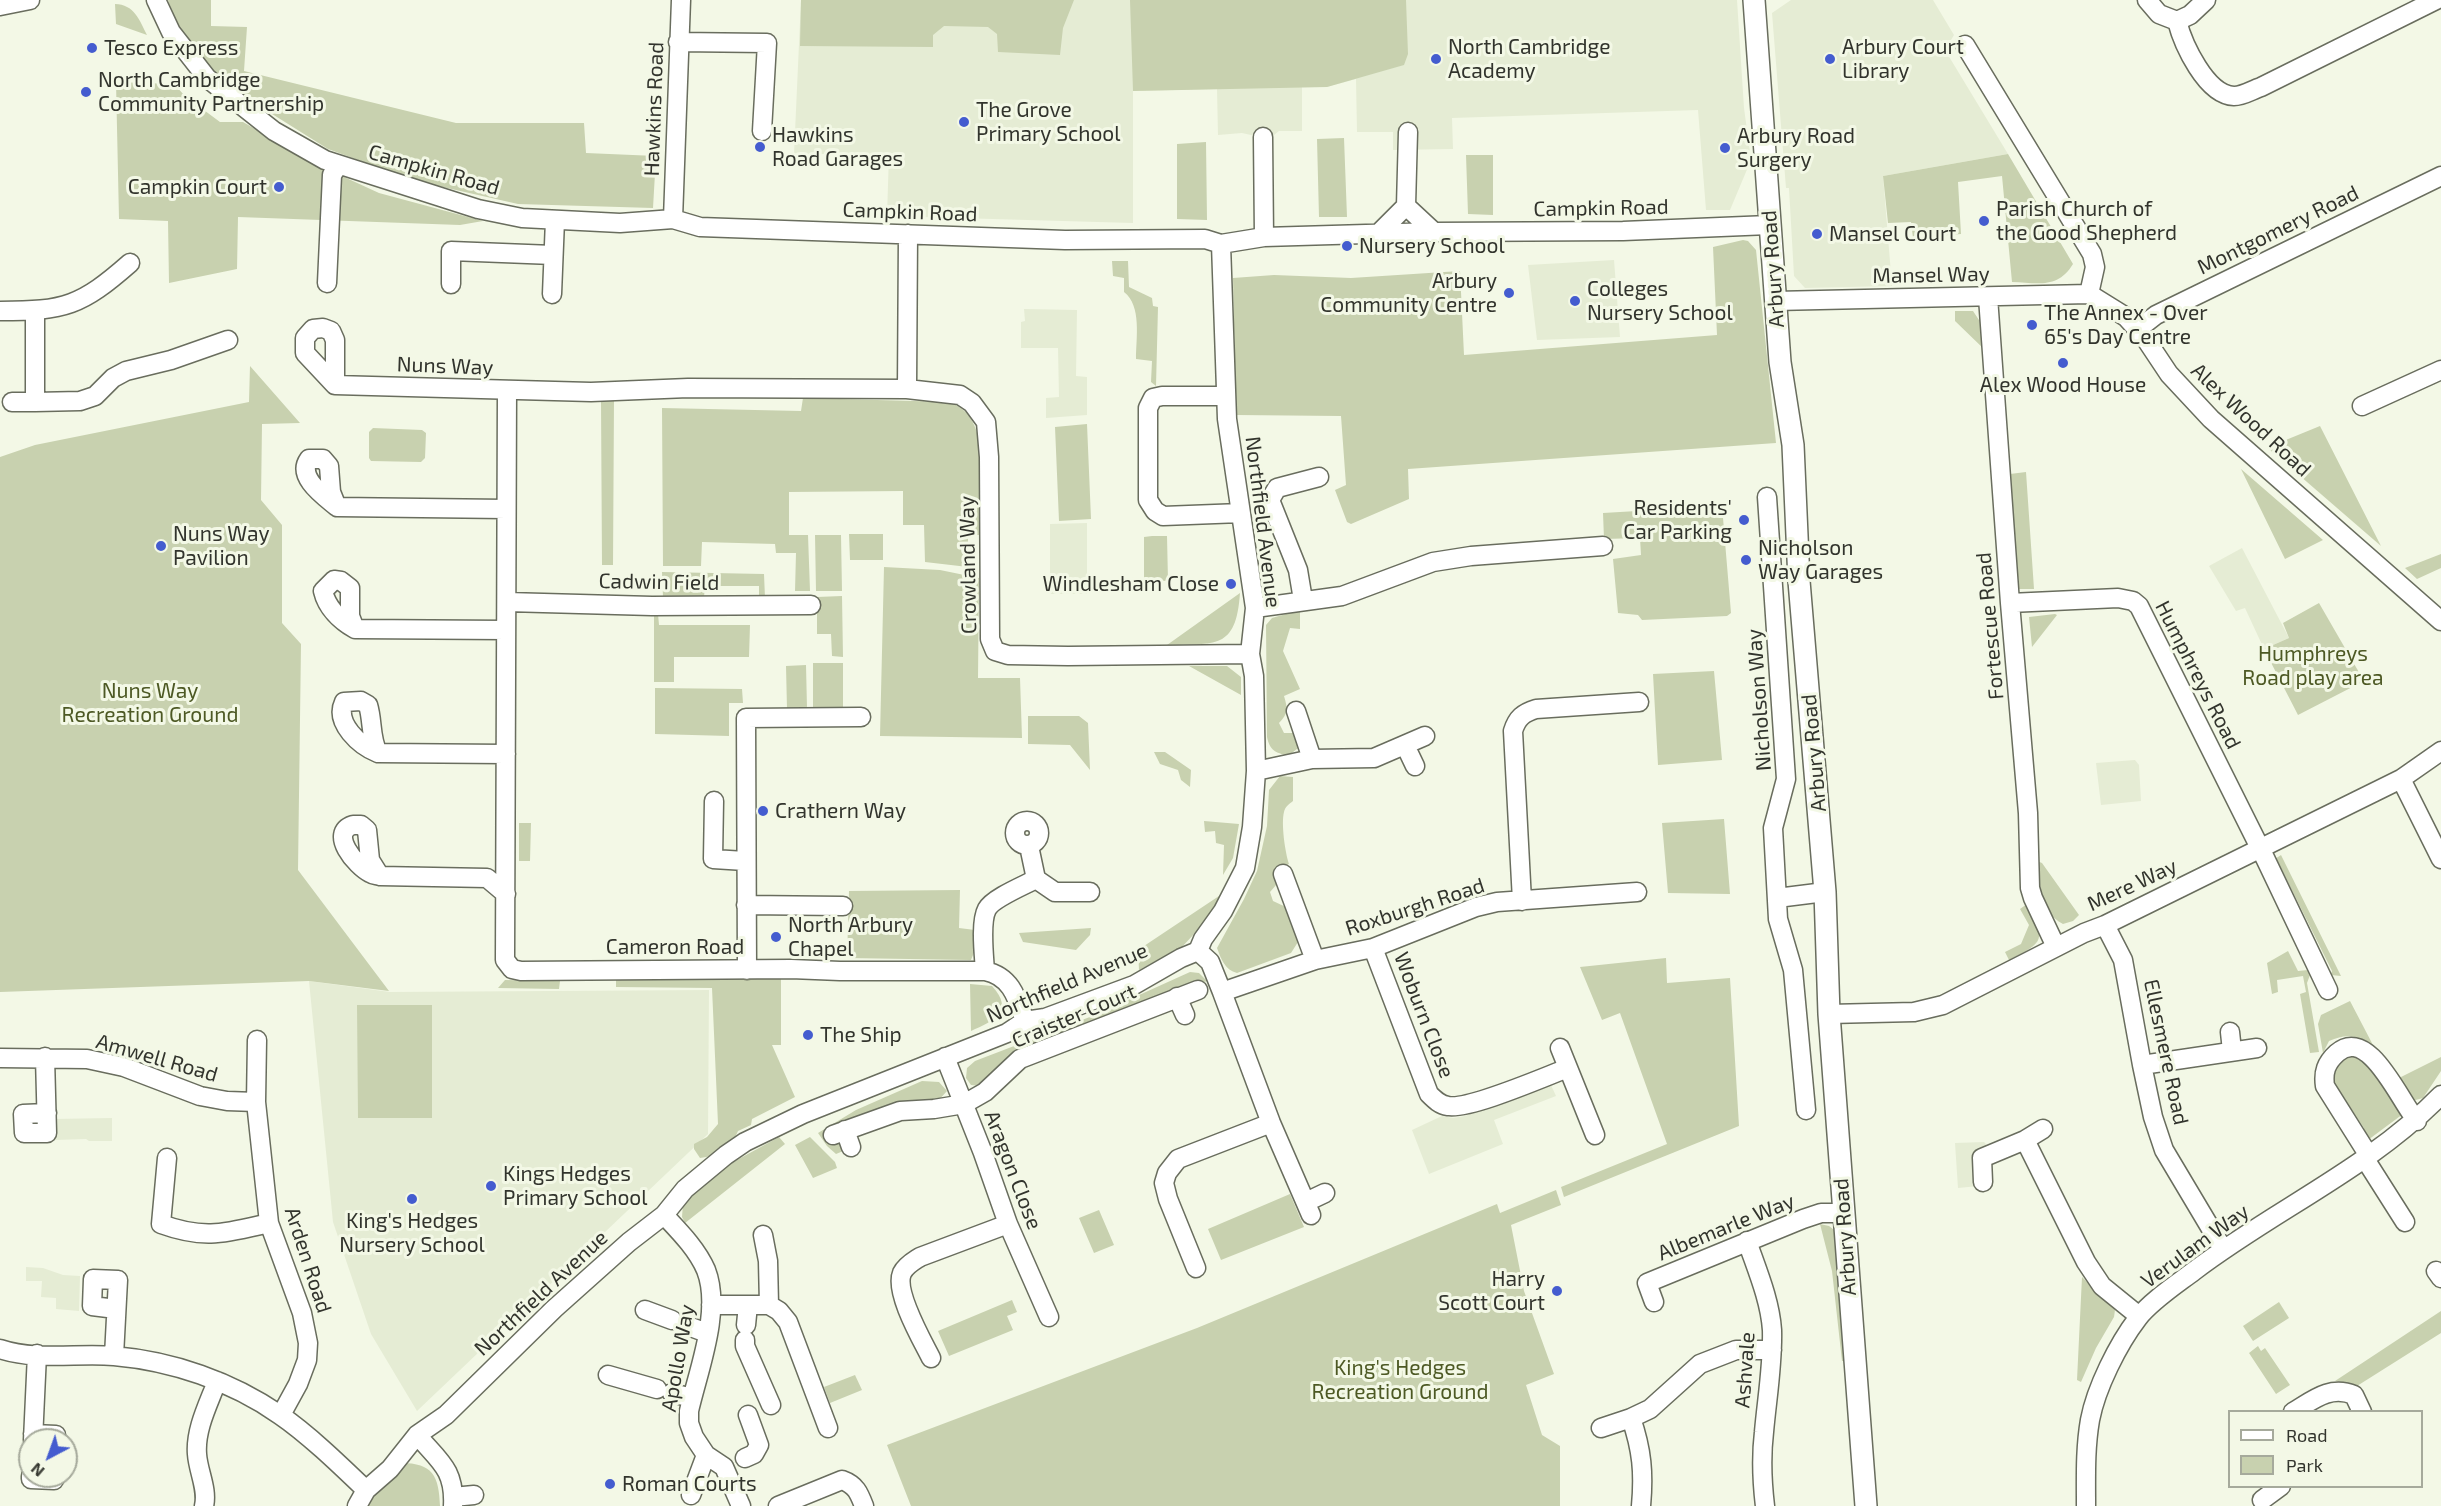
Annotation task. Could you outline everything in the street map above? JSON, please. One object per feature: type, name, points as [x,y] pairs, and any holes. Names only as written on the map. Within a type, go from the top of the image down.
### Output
[{"type":"street","points":[[0,6],[30,0]]},
{"type":"street","name":"Campkin Road","points":[[156,0],[171,32],[207,78],[274,131],[338,165],[478,209],[522,218],[641,223],[673,219],[700,227],[1065,240],[1205,239],[1221,244],[1264,237],[1434,232],[1623,231],[1769,225]]},
{"type":"street","name":"Hawkins Road","points":[[673,219],[681,0]]},
{"type":"street","name":"Arbury Road","points":[[1754,0],[1780,362],[1793,445],[1799,581],[1826,892],[1829,1014],[1866,1506]]},
{"type":"street","points":[[2147,0],[2159,14],[2177,21],[2190,15],[2206,0]]},
{"type":"street","points":[[2177,21],[2183,43],[2208,81],[2218,92],[2236,96],[2261,87],[2436,0]]},
{"type":"street","points":[[678,42],[767,43],[762,131]]},
{"type":"street","points":[[1965,45],[2092,255],[2095,267],[2089,294]]},
{"type":"street","points":[[1378,234],[1406,206],[1408,132]]},
{"type":"street","points":[[1263,137],[1264,237]]},
{"type":"street","name":"Campkin Road","points":[[327,283],[332,175],[338,165]]},
{"type":"street","name":"Montgomery Road","points":[[2138,328],[2157,315],[2441,176]]},
{"type":"street","points":[[1406,206],[1434,232]]},
{"type":"street","points":[[552,294],[555,220]]},
{"type":"street","points":[[907,389],[908,234]]},
{"type":"street","name":"Northfield Avenue","points":[[357,1506],[366,1490],[390,1469],[417,1435],[446,1415],[554,1309],[664,1215],[685,1189],[745,1142],[803,1114],[1007,1033],[1025,1021],[1045,1018],[1134,985],[1198,951],[1203,939],[1224,911],[1245,868],[1252,827],[1256,771],[1254,676],[1250,654],[1254,608],[1227,419],[1221,244]]},
{"type":"street","points":[[451,284],[452,250],[553,255]]},
{"type":"street","points":[[0,311],[60,308],[83,299],[107,283],[130,262]]},
{"type":"street","name":"Mansel Way","points":[[1775,301],[2089,294]]},
{"type":"street","name":"Alex Wood Road","points":[[2089,294],[2111,306],[2138,328],[2169,374],[2211,418],[2441,621]]},
{"type":"street","name":"Fortescue Road","points":[[1988,297],[2028,813],[2030,888],[2056,947]]},
{"type":"street","points":[[34,311],[35,402]]},
{"type":"street","points":[[12,402],[80,401],[95,396],[112,378],[126,371],[171,360],[228,340]]},
{"type":"street","points":[[2362,406],[2441,370]]},
{"type":"street","name":"Nuns Way","points":[[335,385],[507,390],[505,960],[513,969]]},
{"type":"street","name":"Crowland Way","points":[[507,390],[591,392],[688,388],[907,389],[960,395],[972,403],[986,422],[989,457],[990,639],[995,651],[1008,655],[1068,656],[1250,654]]},
{"type":"street","points":[[1226,396],[1154,398],[1148,408],[1148,500],[1155,511],[1163,516],[1240,513]]},
{"type":"street","points":[[1303,600],[1298,570],[1270,500],[1276,488],[1319,477]]},
{"type":"street","name":"Nicholson Way","points":[[1767,497],[1786,779],[1773,828],[1778,919],[1793,970],[1806,1110]]},
{"type":"street","points":[[337,507],[506,509]]},
{"type":"street","points":[[1254,608],[1342,596],[1433,562],[1471,556],[1603,546]]},
{"type":"street","name":"Humphreys Road","points":[[2010,603],[2118,598],[2133,601],[2139,606],[2328,990]]},
{"type":"street","name":"Cadwin Field","points":[[507,602],[652,606],[811,605]]},
{"type":"street","points":[[356,629],[506,630]]},
{"type":"street","points":[[1522,900],[1513,730],[1516,723],[1527,712],[1536,709],[1639,702]]},
{"type":"street","points":[[1296,711],[1312,759]]},
{"type":"street","points":[[747,970],[746,718],[861,717]]},
{"type":"street","points":[[1256,771],[1312,759],[1374,758],[1425,736]]},
{"type":"street","points":[[1405,745],[1415,766]]},
{"type":"street","name":"Mere Way","points":[[1829,1014],[1914,1011],[1943,1005],[2084,933],[2105,925],[2401,779],[2441,751]]},
{"type":"street","points":[[378,753],[506,754]]},
{"type":"street","points":[[2401,779],[2441,859]]},
{"type":"street","points":[[714,801],[713,859],[745,861]]},
{"type":"street","points":[[1029,846],[1036,879],[1055,892],[1090,892]]},
{"type":"street","points":[[380,876],[487,878],[506,894]]},
{"type":"street","points":[[985,971],[984,922],[987,908],[995,901],[1036,879]]},
{"type":"street","points":[[1282,887],[1315,960]]},
{"type":"street","name":"Roxburgh Road","points":[[1222,992],[1315,960],[1373,948],[1476,907],[1522,900],[1637,892]]},
{"type":"street","points":[[1777,898],[1826,892]]},
{"type":"street","points":[[746,905],[843,906]]},
{"type":"street","name":"Ellesmere Road","points":[[2105,925],[2123,960],[2153,1117],[2164,1150],[2223,1249]]},
{"type":"street","name":"Woburn Close","points":[[1373,948],[1429,1094],[1440,1104],[1450,1107],[1468,1105],[1568,1068]]},
{"type":"street","points":[[1198,951],[1210,962],[1271,1123],[1309,1209],[1325,1193]]},
{"type":"street","name":"Cameron Road","points":[[513,969],[521,971],[985,971],[995,973],[1013,988],[1025,1021]]},
{"type":"street","name":"Craister Court","points":[[964,1104],[985,1092],[1020,1059],[1198,990]]},
{"type":"street","points":[[1177,997],[1185,1015]]},
{"type":"street","points":[[2230,1032],[2232,1051]]},
{"type":"street","name":"Arden Road","points":[[257,1040],[256,1102],[269,1223],[302,1313],[308,1343],[307,1360],[298,1384],[281,1415]]},
{"type":"street","points":[[2405,1222],[2325,1086],[2324,1073],[2329,1060],[2340,1050],[2352,1046],[2365,1050],[2371,1055],[2416,1120]]},
{"type":"street","points":[[1560,1048],[1595,1135]]},
{"type":"street","points":[[2142,1065],[2257,1048]]},
{"type":"street","points":[[45,1057],[47,1113]]},
{"type":"street","name":"Amwell Road","points":[[0,1058],[87,1059],[124,1067],[200,1096],[227,1101],[256,1102]]},
{"type":"street","name":"Aragon Close","points":[[945,1058],[1008,1224],[1049,1295],[1049,1317]]},
{"type":"street","name":"Verulam Way","points":[[2086,1506],[2086,1458],[2090,1418],[2099,1389],[2121,1345],[2139,1316],[2223,1249],[2367,1157],[2416,1120],[2441,1095]]},
{"type":"street","points":[[851,1148],[839,1133],[900,1111],[964,1104]]},
{"type":"street","points":[[1196,1268],[1197,1248],[1166,1191],[1164,1183],[1171,1166],[1178,1160],[1271,1123]]},
{"type":"street","points":[[1983,1182],[1982,1158],[2025,1140],[2043,1129]]},
{"type":"street","points":[[2025,1140],[2086,1262],[2102,1286],[2139,1316]]},
{"type":"street","points":[[167,1158],[161,1224],[184,1233],[208,1234],[269,1223]]},
{"type":"street","name":"Albemarle Way","points":[[1654,1302],[1647,1283],[1821,1213],[1843,1213]]},
{"type":"street","name":"Apollo Way","points":[[664,1215],[699,1256],[711,1288],[707,1333],[692,1398],[689,1423],[693,1437],[706,1455],[733,1463]]},
{"type":"street","points":[[932,1352],[903,1296],[902,1273],[909,1264],[920,1257],[1008,1224]]},
{"type":"street","points":[[763,1235],[768,1262],[768,1305]]},
{"type":"street","name":"Ashvale","points":[[1747,1241],[1768,1304],[1772,1350],[1763,1434],[1762,1478],[1765,1506]]},
{"type":"street","points":[[711,1305],[768,1305],[779,1311],[788,1322],[828,1428]]},
{"type":"street","points":[[748,1305],[745,1346],[771,1405]]},
{"type":"street","points":[[114,1356],[116,1309]]},
{"type":"street","points":[[645,1311],[707,1333]]},
{"type":"street","points":[[0,1349],[37,1354],[114,1356],[170,1365],[217,1381],[281,1415],[366,1490]]},
{"type":"street","points":[[1601,1428],[1650,1409],[1700,1364],[1736,1350],[1772,1350]]},
{"type":"street","points":[[33,1428],[37,1354]]},
{"type":"street","points":[[608,1375],[692,1398]]},
{"type":"street","points":[[204,1506],[197,1439],[217,1381]]},
{"type":"street","points":[[2296,1410],[2325,1393],[2335,1391],[2345,1391],[2354,1395],[2361,1410]]},
{"type":"street","points":[[741,1506],[733,1463],[754,1454],[759,1445],[748,1415]]},
{"type":"street","points":[[1631,1418],[1640,1446],[1643,1484],[1641,1506]]},
{"type":"street","points":[[417,1435],[447,1469],[453,1483],[453,1501],[474,1495]]},
{"type":"street","points":[[691,1495],[706,1455]]},
{"type":"street","points":[[778,1506],[842,1480],[851,1484],[858,1491],[864,1506]]},
{"type":"street","points":[[2260,1497],[2277,1488]]},
{"type":"shaded area","points":[[801,0],[1737,0],[1744,108],[1751,160],[1730,210],[1706,210],[1698,110],[1452,118],[1453,149],[1393,150],[1393,132],[1357,132],[1356,79],[1327,87],[1302,87],[1302,131],[1279,131],[1269,139],[1242,133],[1218,135],[1217,89],[1133,91],[1133,223],[887,216],[889,154],[794,154]]},
{"type":"shaded area","points":[[1791,0],[1933,0],[1954,35],[1945,50],[2008,154],[1883,176],[1892,286],[1805,288],[1794,276],[1789,188],[1786,188],[1772,13]]},
{"type":"shaded area","name":"Colleges Nursery School","points":[[1614,260],[1620,337],[1537,340],[1528,265]]},
{"type":"shaded area","points":[[1024,309],[1077,310],[1076,376],[1087,377],[1087,415],[1046,418],[1046,398],[1059,397],[1058,348],[1021,348],[1021,322],[1025,321]]},
{"type":"shaded area","points":[[1087,523],[1087,594],[1050,594],[1050,524]]},
{"type":"shaded area","points":[[2242,548],[2289,638],[2264,649],[2245,608],[2236,611],[2209,566]]},
{"type":"shaded area","points":[[2135,760],[2139,765],[2141,801],[2101,805],[2096,763]]},
{"type":"shaded area","name":"Kings Hedges Primary School","points":[[309,981],[390,992],[709,990],[708,1134],[417,1411],[371,1334],[333,1222]]},
{"type":"shaded area","points":[[1550,1083],[1556,1096],[1494,1120],[1503,1144],[1429,1174],[1412,1130],[1442,1116],[1453,1118],[1465,1116]]},
{"type":"shaded area","points":[[112,1118],[112,1141],[55,1140],[53,1119]]},
{"type":"shaded area","points":[[1984,1142],[1989,1185],[1958,1188],[1955,1143]]},
{"type":"shaded area","points":[[26,1267],[43,1268],[63,1275],[80,1276],[79,1311],[56,1309],[56,1298],[41,1297],[42,1281],[26,1281]]},
{"type":"green space","points":[[168,0],[211,0],[211,26],[247,27],[244,71],[456,123],[584,123],[586,153],[656,156],[653,208],[518,204],[416,181],[328,149],[229,87],[193,54],[173,19]]},
{"type":"green space","points":[[801,0],[1074,0],[1063,28],[1060,55],[998,52],[997,34],[988,27],[944,26],[933,35],[933,47],[800,46]]},
{"type":"green space","points":[[1130,0],[1406,0],[1408,54],[1404,65],[1327,87],[1133,91]]},
{"type":"green space","points":[[115,4],[132,10],[147,35],[116,24]]},
{"type":"green space","points":[[116,82],[174,84],[185,96],[220,122],[243,122],[318,165],[379,193],[483,221],[460,225],[238,217],[237,269],[169,283],[168,221],[119,219]]},
{"type":"green space","points":[[1344,138],[1347,217],[1319,217],[1317,139]]},
{"type":"green space","points":[[1206,142],[1207,220],[1177,219],[1177,144]]},
{"type":"green space","points":[[2008,154],[2073,264],[2061,278],[2047,283],[2012,282],[2002,176],[1958,182],[1961,234],[1913,238],[1911,222],[1888,223],[1883,176]]},
{"type":"green space","points":[[1466,155],[1493,155],[1493,215],[1468,214]]},
{"type":"green space","points":[[1743,240],[1748,241],[1756,250],[1776,443],[1408,469],[1409,499],[1351,524],[1347,522],[1335,490],[1346,485],[1341,416],[1236,415],[1233,278],[1274,275],[1351,278],[1460,271],[1464,355],[1717,335],[1713,247]]},
{"type":"green space","points":[[1112,261],[1128,261],[1129,287],[1152,298],[1153,306],[1158,307],[1156,386],[1151,382],[1152,361],[1136,359],[1136,314],[1130,298],[1124,292],[1124,278],[1113,276]]},
{"type":"green space","points":[[1955,311],[1973,311],[1979,320],[1984,318],[1985,350],[1955,321]]},
{"type":"green space","name":"Nuns Way Recreation Ground","points":[[250,366],[300,423],[262,424],[261,500],[282,525],[282,623],[301,644],[298,870],[389,991],[309,981],[0,992],[0,457],[35,445],[249,402]]},
{"type":"green space","points":[[803,398],[951,402],[967,414],[975,428],[979,442],[983,473],[983,535],[968,535],[968,567],[925,562],[924,525],[903,525],[903,491],[789,492],[789,535],[808,535],[810,591],[795,591],[796,553],[776,553],[775,544],[702,542],[701,566],[663,566],[662,408],[801,411]]},
{"type":"green space","points":[[614,400],[613,565],[602,565],[601,401]]},
{"type":"green space","points":[[1087,424],[1091,519],[1059,521],[1055,427]]},
{"type":"green space","points":[[2320,426],[2381,546],[2270,450],[2276,444]]},
{"type":"green space","points":[[373,428],[422,430],[426,433],[425,458],[421,462],[371,461],[369,432]]},
{"type":"green space","points":[[2241,469],[2323,540],[2285,559]]},
{"type":"green space","points":[[2026,472],[2034,589],[2019,589],[2010,474]]},
{"type":"green space","points":[[1722,506],[1731,613],[1727,616],[1642,620],[1638,615],[1618,613],[1613,559],[1641,555],[1640,538],[1604,539],[1603,513]]},
{"type":"green space","points":[[849,534],[883,534],[883,560],[850,560]]},
{"type":"green space","points":[[815,535],[841,535],[842,591],[816,591]]},
{"type":"green space","points":[[1167,536],[1168,581],[1144,580],[1144,537]]},
{"type":"green space","points":[[2441,554],[2441,568],[2417,579],[2405,568]]},
{"type":"green space","points":[[884,567],[940,570],[979,578],[978,678],[1020,678],[1022,738],[880,736]]},
{"type":"green space","points":[[662,572],[764,574],[765,598],[759,598],[759,586],[705,586],[704,597],[663,597]]},
{"type":"green space","points":[[1240,593],[1234,625],[1220,640],[1210,643],[1167,645]]},
{"type":"green space","points":[[842,596],[843,657],[832,656],[831,634],[817,634],[817,597]]},
{"type":"green space","name":"Humphreys Road play area","points":[[2319,603],[2364,681],[2298,715],[2264,649],[2289,638],[2283,623]]},
{"type":"green space","points":[[1300,610],[1300,629],[1290,628],[1283,651],[1300,689],[1284,696],[1286,711],[1279,723],[1284,733],[1296,733],[1302,745],[1288,756],[1274,750],[1267,737],[1266,625],[1272,618]]},
{"type":"green space","points":[[654,614],[658,614],[659,625],[750,625],[749,657],[674,657],[674,682],[654,682]]},
{"type":"green space","points":[[2057,615],[2032,647],[2029,617]]},
{"type":"green space","points":[[813,663],[843,663],[843,708],[813,708]]},
{"type":"green space","points":[[806,665],[807,708],[787,709],[786,666]]},
{"type":"green space","points":[[1189,666],[1227,666],[1241,677],[1241,695]]},
{"type":"green space","points":[[1714,671],[1722,760],[1658,765],[1653,674]]},
{"type":"green space","points":[[655,688],[742,689],[743,703],[729,703],[729,736],[655,734]]},
{"type":"green space","points":[[1028,716],[1079,716],[1088,723],[1090,770],[1070,745],[1028,744]]},
{"type":"green space","points":[[1154,752],[1165,752],[1191,770],[1190,787],[1181,780],[1178,770],[1160,764]]},
{"type":"green space","points":[[1280,776],[1293,777],[1293,801],[1285,809],[1283,817],[1289,864],[1275,869],[1277,884],[1270,892],[1273,901],[1288,908],[1300,934],[1296,936],[1298,942],[1291,953],[1237,973],[1226,967],[1217,948],[1257,871],[1267,826],[1269,790]]},
{"type":"green space","points":[[1724,819],[1730,894],[1668,893],[1662,823]]},
{"type":"green space","points":[[1204,821],[1239,824],[1233,858],[1223,875],[1224,845],[1216,843],[1215,831],[1205,832]]},
{"type":"green space","points":[[519,823],[531,823],[530,861],[519,861]]},
{"type":"green space","points":[[2281,855],[2341,976],[2331,975],[2332,971],[2282,870],[2278,870],[2275,859]]},
{"type":"green space","points":[[2037,861],[2042,863],[2079,915],[2073,921],[2063,924],[2049,912],[2042,897]]},
{"type":"green space","points":[[960,890],[959,928],[975,930],[975,950],[971,960],[847,958],[849,891]]},
{"type":"green space","points":[[1222,894],[1210,917],[1181,948],[1139,970],[1138,950]]},
{"type":"green space","points":[[2027,904],[2037,925],[2039,939],[2030,949],[2009,960],[2005,952],[2021,944],[2029,925],[2020,909]]},
{"type":"green space","points":[[1091,928],[1090,935],[1076,950],[1023,942],[1019,933]]},
{"type":"green space","points":[[2288,951],[2298,971],[2308,970],[2310,975],[2307,983],[2319,1052],[2310,1053],[2300,994],[2306,992],[2303,976],[2277,980],[2278,992],[2272,994],[2267,963]]},
{"type":"green space","points":[[1666,958],[1667,983],[1730,978],[1739,1126],[1564,1197],[1561,1187],[1667,1144],[1620,1013],[1602,1020],[1580,967]]},
{"type":"green space","points":[[1190,972],[1199,973],[1207,981],[1022,1050],[981,1086],[971,1085],[966,1078],[967,1068],[975,1061],[1095,1015]]},
{"type":"green space","points":[[616,975],[781,978],[781,1045],[772,1045],[795,1097],[752,1119],[751,1125],[738,1131],[732,1142],[723,1150],[700,1158],[694,1149],[694,1144],[707,1137],[718,1124],[712,988],[616,987]]},
{"type":"green space","points":[[505,980],[560,981],[559,989],[498,988]]},
{"type":"green space","points":[[970,984],[992,986],[1002,1002],[1002,1009],[994,1019],[971,1031]]},
{"type":"green space","points":[[2350,1001],[2374,1047],[2363,1040],[2347,1036],[2329,1041],[2323,1053],[2318,1024],[2321,1015]]},
{"type":"green space","points":[[357,1005],[432,1005],[432,1118],[358,1118]]},
{"type":"green space","points":[[2362,1055],[2403,1114],[2368,1140],[2364,1135],[2364,1128],[2336,1086],[2330,1084],[2337,1058]]},
{"type":"green space","points":[[2441,1057],[2441,1071],[2423,1098],[2412,1101],[2399,1078]]},
{"type":"green space","points":[[922,1081],[939,1082],[947,1091],[937,1102],[830,1143],[843,1143],[848,1149],[836,1154],[818,1133],[856,1110]]},
{"type":"green space","points":[[779,1137],[785,1144],[685,1223],[682,1217],[683,1204],[726,1166]]},
{"type":"green space","points":[[810,1137],[835,1162],[837,1168],[813,1178],[795,1145]]},
{"type":"green space","name":"King's Hedges Recreation Ground","points":[[1556,1190],[1561,1205],[1511,1225],[1524,1291],[1554,1374],[1526,1385],[1542,1435],[1560,1446],[1560,1506],[911,1506],[887,1445],[1197,1328],[1497,1204],[1500,1213]]},
{"type":"green space","points":[[1290,1194],[1304,1227],[1221,1260],[1208,1229]]},
{"type":"green space","points":[[1099,1210],[1114,1245],[1094,1253],[1079,1218]]},
{"type":"green space","points":[[1820,1224],[1829,1226],[1838,1233],[1849,1361],[1842,1361],[1832,1271]]},
{"type":"green space","points":[[2082,1277],[2115,1310],[2114,1317],[2096,1348],[2081,1382],[2077,1380]]},
{"type":"green space","points":[[1012,1300],[1017,1312],[1007,1316],[1013,1330],[949,1356],[938,1331]]},
{"type":"green space","points":[[2279,1302],[2289,1318],[2253,1341],[2243,1326]]},
{"type":"green space","points":[[2441,1311],[2441,1333],[2357,1386],[2335,1381]]},
{"type":"green space","points":[[2258,1346],[2261,1351],[2265,1348],[2290,1385],[2276,1394],[2249,1353]]},
{"type":"green space","points":[[855,1375],[862,1390],[830,1403],[824,1387]]},
{"type":"green space","points":[[401,1463],[420,1466],[432,1473],[438,1487],[440,1506],[361,1506]]},
{"type":"place","name":"Tesco Express","points":[[92,48]]},
{"type":"place","name":"North Cambridge Academy","points":[[1436,59]]},
{"type":"place","name":"Arbury Court Library","points":[[1830,59]]},
{"type":"place","name":"North Cambridge Community Partnership","points":[[86,92]]},
{"type":"place","name":"The Grove Primary School","points":[[964,122]]},
{"type":"place","name":"Hawkins Road Garages","points":[[760,147]]},
{"type":"place","name":"Arbury Road Surgery","points":[[1725,148]]},
{"type":"place","name":"Campkin Court","points":[[279,187]]},
{"type":"place","name":"Parish Church of the Good Shepherd","points":[[1984,221]]},
{"type":"place","name":"Mansel Court","points":[[1817,234]]},
{"type":"place","name":"Nursery School","points":[[1347,246]]},
{"type":"place","name":"Arbury Community Centre","points":[[1509,293]]},
{"type":"place","name":"Colleges Nursery School","points":[[1575,301]]},
{"type":"place","name":"The Annex - Over 65's Day Centre","points":[[2032,325]]},
{"type":"place","name":"Alex Wood House","points":[[2063,363]]},
{"type":"place","name":"Residents' Car Parking","points":[[1744,520]]},
{"type":"place","name":"Nuns Way Pavilion","points":[[161,546]]},
{"type":"place","name":"Nicholson Way Garages","points":[[1746,560]]},
{"type":"place","name":"Windlesham Close","points":[[1231,584]]},
{"type":"place","name":"Crathern Way","points":[[763,811]]},
{"type":"place","name":"North Arbury Chapel","points":[[776,937]]},
{"type":"place","name":"The Ship","points":[[808,1035]]},
{"type":"place","name":"Kings Hedges Primary School","points":[[491,1186]]},
{"type":"place","name":"King's Hedges Nursery School","points":[[412,1199]]},
{"type":"place","name":"Harry Scott Court","points":[[1557,1291]]},
{"type":"place","name":"Roman Courts","points":[[610,1484]]}]
